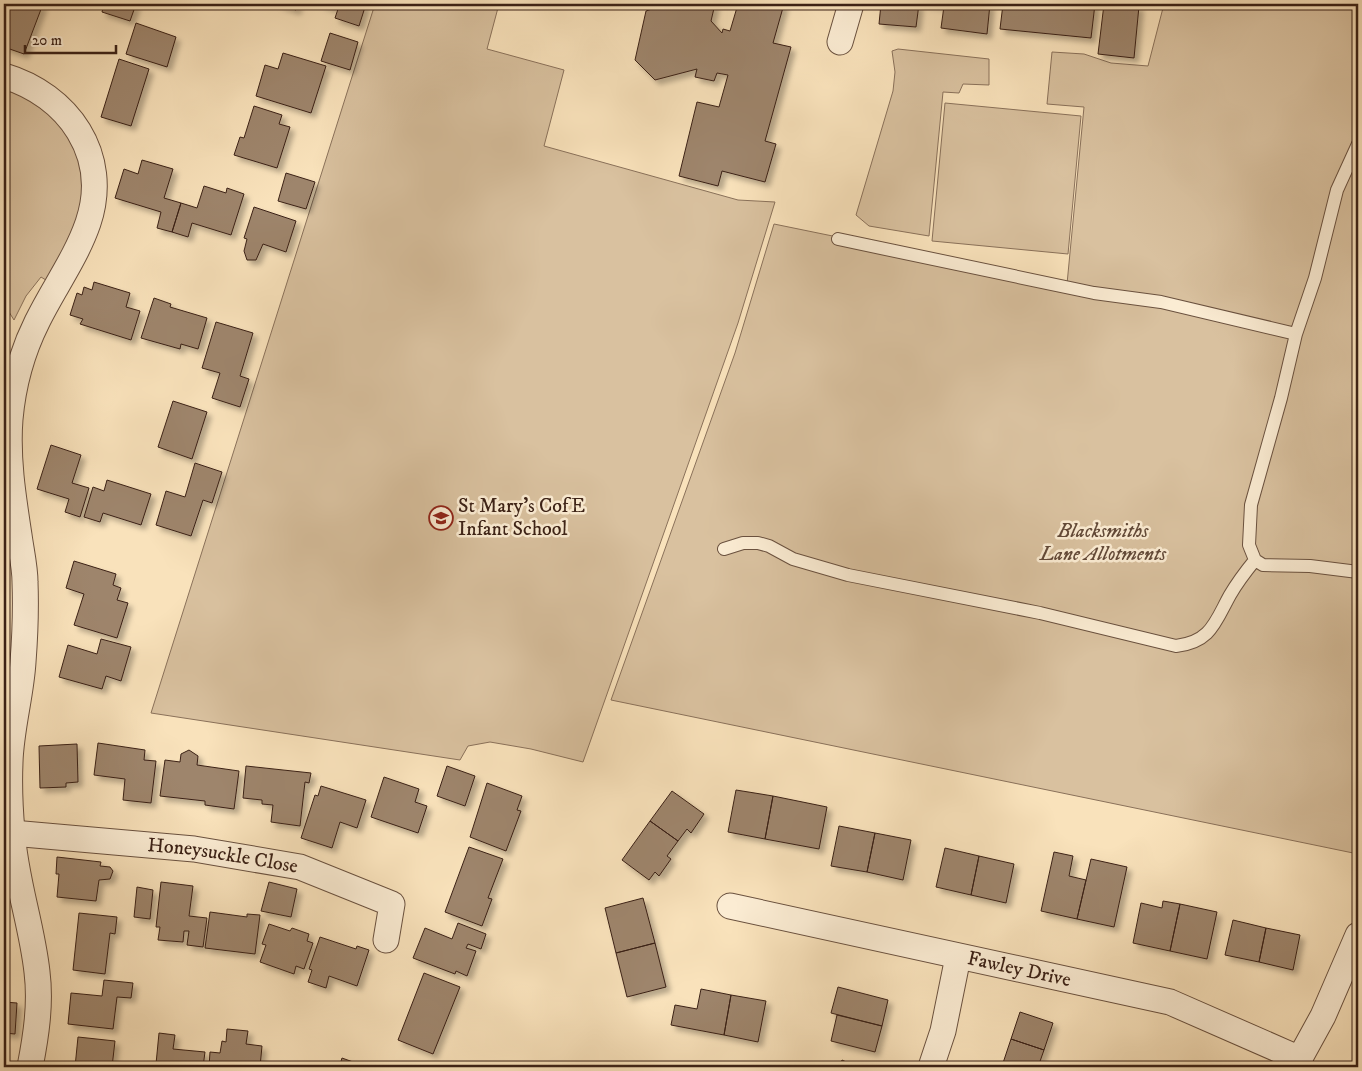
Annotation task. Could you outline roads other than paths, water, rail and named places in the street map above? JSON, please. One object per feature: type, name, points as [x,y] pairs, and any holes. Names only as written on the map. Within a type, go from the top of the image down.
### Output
[{"type":"street","points":[[840,42],[850,4]]},
{"type":"street","points":[[4,76],[27,83],[45,93],[75,123],[85,142],[94,183],[89,222],[37,322],[23,355],[14,389],[8,442],[14,581],[23,663],[10,761],[12,833],[37,973],[38,1009],[30,1067]]},
{"type":"street","name":"Honeysuckle Close","points":[[12,833],[194,849],[300,867],[392,904],[386,940]]},
{"type":"street","name":"Fawley Drive","points":[[730,906],[1170,1002],[1298,1063]]},
{"type":"street","points":[[1298,1063],[1323,1016],[1358,935]]},
{"type":"street","points":[[931,1067],[943,1031],[958,957]]},
{"type":"lane","points":[[1358,144],[1337,190],[1315,278],[1296,334],[1281,398],[1251,505],[1249,545],[1255,560],[1263,566],[1310,566],[1358,572]]},
{"type":"lane","points":[[838,239],[1094,293],[1161,302],[1296,334]]},
{"type":"lane","points":[[724,549],[743,543],[758,543],[769,546],[793,559],[848,575],[1040,613],[1176,646],[1197,640],[1209,632],[1231,593],[1255,560]]},
{"type":"place","name":"St Mary's CofE Infant School","points":[[441,518]]},
{"type":"park label","name":"Blacksmiths Lane Allotments","points":[[1103,542]]}]
